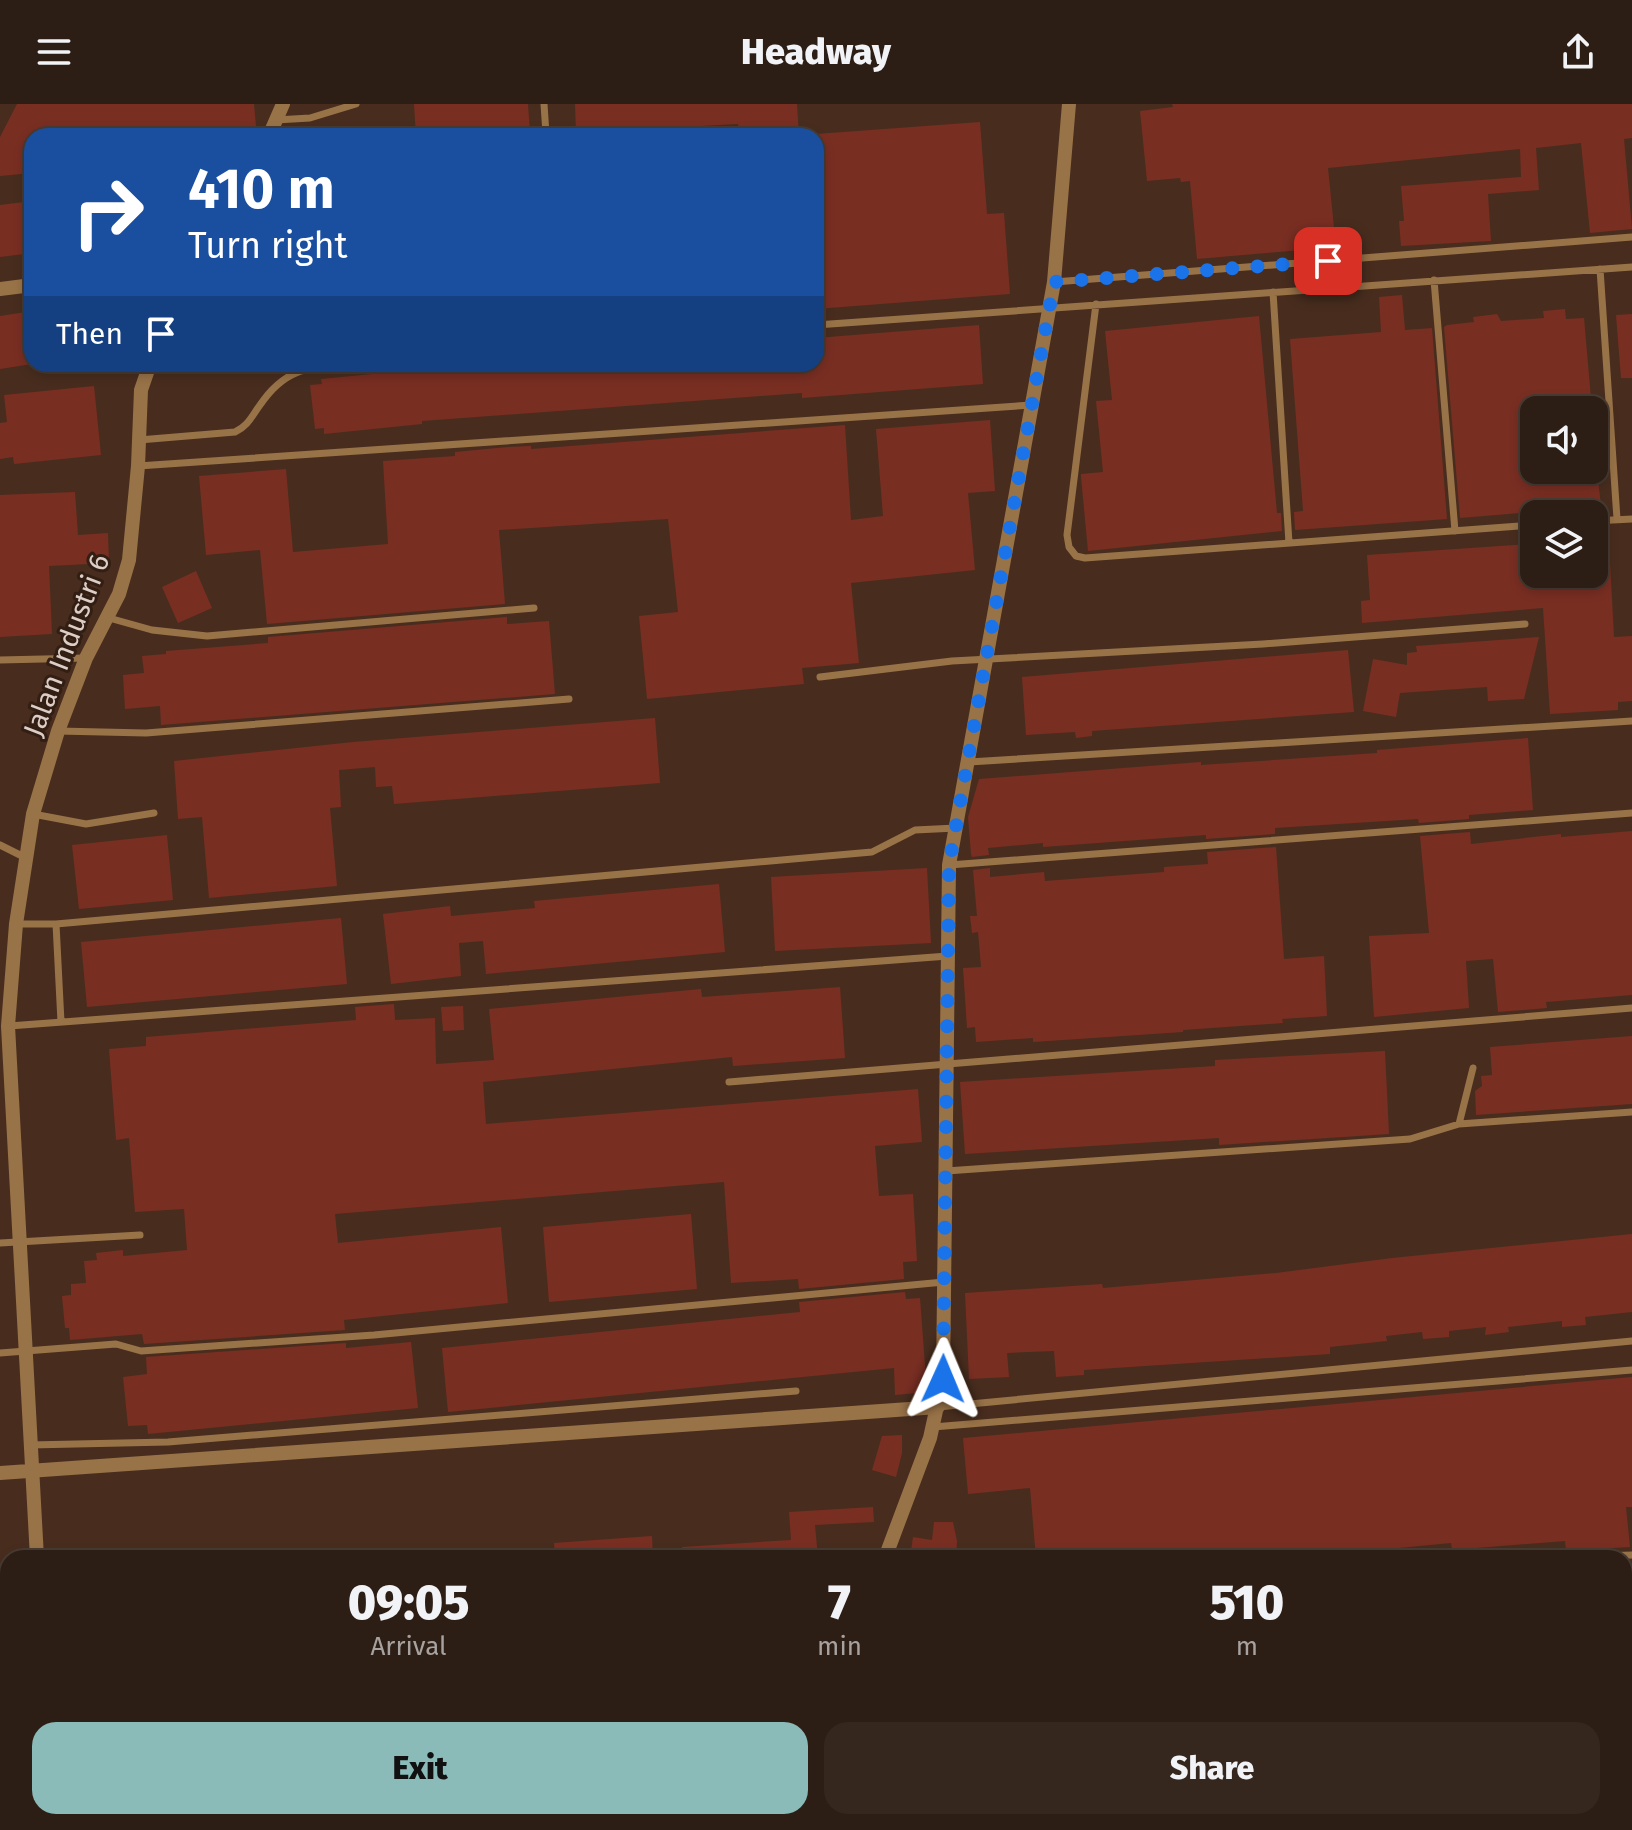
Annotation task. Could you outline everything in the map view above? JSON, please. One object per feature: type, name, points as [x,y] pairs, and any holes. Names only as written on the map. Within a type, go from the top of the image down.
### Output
[{"type":"street","points":[[272,128],[283,104]]},
{"type":"street","points":[[888,1550],[933,1427],[943,1379],[949,865],[1054,282],[1069,104]]},
{"type":"street","points":[[0,289],[24,286]]},
{"type":"street","name":"Jalan Industri 6","points":[[36,1550],[8,1026],[16,924],[33,814],[58,731],[86,658],[109,618],[129,560],[141,390],[147,372]]},
{"type":"street","points":[[0,1473],[938,1407]]},
{"type":"lane","points":[[276,120],[310,118],[356,104]]},
{"type":"lane","points":[[544,104],[546,128]]},
{"type":"lane","points":[[1054,282],[1632,237]]},
{"type":"lane","points":[[824,324],[1632,267]]},
{"type":"lane","points":[[1600,269],[1617,519]]},
{"type":"lane","points":[[1434,280],[1455,531]]},
{"type":"lane","points":[[1273,292],[1289,543]]},
{"type":"lane","points":[[1096,304],[1067,535],[1069,547],[1076,556],[1085,558],[1520,526]]},
{"type":"lane","points":[[139,440],[235,432],[245,427],[277,382],[293,372]]},
{"type":"lane","points":[[138,466],[1032,405]]},
{"type":"lane","points":[[1608,520],[1632,519]]},
{"type":"lane","points":[[109,618],[152,630],[207,636],[534,608]]},
{"type":"lane","points":[[820,677],[952,661],[1525,624]]},
{"type":"lane","points":[[0,660],[86,658]]},
{"type":"lane","points":[[58,731],[146,733],[569,699]]},
{"type":"lane","points":[[969,762],[1632,721]]},
{"type":"lane","points":[[33,814],[86,824],[154,813]]},
{"type":"lane","points":[[949,865],[1632,813]]},
{"type":"lane","points":[[16,924],[56,924],[872,852],[915,830],[956,828]]},
{"type":"lane","points":[[0,845],[26,858]]},
{"type":"lane","points":[[56,924],[61,1022]]},
{"type":"lane","points":[[8,1026],[948,956]]},
{"type":"lane","points":[[729,1082],[1632,1008]]},
{"type":"lane","points":[[1459,1124],[1473,1068]]},
{"type":"lane","points":[[944,1171],[1410,1139],[1459,1124],[1632,1112]]},
{"type":"lane","points":[[0,1243],[140,1235]]},
{"type":"lane","points":[[0,1353],[116,1344],[141,1351],[374,1335],[944,1282]]},
{"type":"lane","points":[[938,1407],[1632,1341]]},
{"type":"lane","points":[[933,1427],[1632,1370]]},
{"type":"lane","points":[[30,1445],[168,1442],[796,1391]]},
{"type":"shaded area","points":[[0,104],[1632,104],[1632,1550],[0,1550]]},
{"type":"building","points":[[17,104],[254,104],[256,126],[24,128],[24,174],[0,176],[0,137]]},
{"type":"building","points":[[414,104],[528,104],[530,128],[416,128]]},
{"type":"building","points":[[575,104],[797,104],[798,128],[738,128],[738,124],[576,128]]},
{"type":"building","points":[[1172,104],[1632,104],[1632,138],[1624,139],[1632,229],[1590,233],[1581,143],[1536,148],[1539,190],[1488,194],[1491,241],[1401,246],[1399,221],[1404,221],[1401,186],[1521,177],[1520,149],[1328,168],[1336,247],[1197,259],[1190,181],[1181,182],[1180,178],[1147,181],[1140,111],[1173,107]]},
{"type":"building","points":[[980,122],[987,214],[1004,213],[1010,294],[824,308],[824,133]]},
{"type":"building","points":[[24,202],[24,254],[0,257],[0,205]]},
{"type":"building","points":[[1402,295],[1405,330],[1432,328],[1447,519],[1295,530],[1294,512],[1303,511],[1290,339],[1381,332],[1379,297]]},
{"type":"building","points":[[1565,309],[1566,319],[1584,318],[1591,396],[1520,396],[1520,484],[1599,484],[1600,500],[1520,500],[1520,513],[1460,518],[1444,327],[1474,322],[1473,317],[1497,314],[1501,321],[1544,318],[1543,311]]},
{"type":"building","points":[[24,312],[24,365],[0,369],[0,316]]},
{"type":"building","points":[[1632,314],[1632,378],[1621,378],[1616,315]]},
{"type":"building","points":[[1259,316],[1277,513],[1281,513],[1282,531],[1088,551],[1081,474],[1103,472],[1096,401],[1112,400],[1105,331]]},
{"type":"building","points":[[979,325],[983,384],[802,398],[802,393],[422,421],[422,424],[324,434],[324,428],[315,429],[310,385],[322,384],[321,379],[393,372],[824,372],[824,337]]},
{"type":"building","points":[[94,386],[101,455],[14,464],[13,457],[0,459],[0,423],[7,422],[4,395]]},
{"type":"building","points":[[990,420],[995,491],[968,493],[975,570],[851,583],[859,663],[802,668],[804,684],[647,699],[639,616],[678,612],[668,519],[499,530],[505,604],[267,624],[260,550],[206,555],[199,476],[286,469],[293,552],[388,544],[383,461],[455,456],[455,452],[508,447],[531,446],[531,449],[845,425],[851,520],[883,516],[876,429]]},
{"type":"building","points":[[75,492],[78,535],[108,533],[109,563],[49,566],[52,634],[0,637],[0,495]]},
{"type":"building","points":[[1608,543],[1614,637],[1632,636],[1632,701],[1618,702],[1618,710],[1550,714],[1543,608],[1362,623],[1361,601],[1370,600],[1367,555],[1520,545],[1520,588],[1608,588]]},
{"type":"building","points":[[196,571],[212,608],[178,623],[162,587]]},
{"type":"building","points":[[507,617],[507,624],[549,621],[555,694],[161,725],[160,706],[125,709],[123,675],[144,673],[142,656],[166,654],[166,651],[268,643],[268,637]]},
{"type":"building","points":[[1539,637],[1524,699],[1488,701],[1487,687],[1400,693],[1396,717],[1363,711],[1373,659],[1407,665],[1407,653],[1417,652],[1416,646]]},
{"type":"building","points":[[1348,650],[1354,712],[1092,731],[1092,736],[1076,738],[1075,732],[1026,735],[1022,677]]},
{"type":"building","points":[[655,718],[660,783],[394,804],[392,786],[376,787],[375,767],[339,770],[341,807],[330,808],[337,886],[209,898],[202,817],[178,819],[174,761],[353,742]]},
{"type":"building","points":[[1528,738],[1533,810],[1419,823],[1418,819],[1275,828],[1275,834],[1206,839],[1206,835],[1043,847],[1043,843],[988,848],[989,855],[972,857],[971,854],[968,817],[979,779],[1201,762],[1201,765],[1377,753],[1377,750]]},
{"type":"building","points":[[1632,831],[1632,995],[1546,1002],[1547,1008],[1498,1012],[1493,959],[1466,961],[1469,1008],[1374,1017],[1369,936],[1429,933],[1420,836],[1470,832],[1471,844],[1561,834],[1561,837]]},
{"type":"building","points":[[167,835],[173,900],[79,909],[72,845]]},
{"type":"building","points":[[1276,847],[1284,959],[1324,956],[1327,1016],[1183,1032],[1033,1042],[1033,1038],[976,1042],[975,1027],[967,1028],[963,968],[981,967],[978,932],[972,933],[970,916],[977,916],[973,870],[990,868],[990,877],[1044,872],[1045,881],[1164,872],[1164,867],[1208,864],[1207,852]]},
{"type":"building","points":[[927,868],[931,943],[775,951],[771,877]]},
{"type":"building","points":[[719,884],[725,952],[486,974],[483,941],[459,943],[461,976],[391,984],[383,914],[450,906],[451,916],[535,908],[534,901]]},
{"type":"building","points":[[341,918],[347,984],[87,1007],[81,942]]},
{"type":"building","points":[[840,987],[845,1058],[733,1066],[732,1057],[483,1082],[486,1124],[918,1089],[922,1142],[875,1146],[879,1196],[913,1194],[917,1261],[903,1262],[904,1279],[799,1289],[798,1279],[731,1283],[724,1182],[335,1214],[338,1243],[501,1227],[508,1303],[344,1320],[345,1330],[144,1344],[142,1334],[70,1340],[69,1328],[65,1328],[62,1296],[71,1295],[71,1284],[86,1283],[84,1261],[97,1260],[96,1253],[123,1250],[123,1256],[187,1250],[184,1209],[135,1212],[129,1138],[116,1140],[109,1049],[146,1046],[146,1037],[356,1020],[355,1007],[394,1004],[395,1020],[435,1018],[436,1064],[494,1060],[489,1009],[701,989],[702,997]]},
{"type":"building","points":[[463,1006],[464,1030],[443,1031],[441,1007]]},
{"type":"building","points":[[1632,1036],[1632,1104],[1476,1115],[1475,1091],[1482,1086],[1481,1076],[1492,1075],[1490,1047]]},
{"type":"building","points":[[1385,1051],[1389,1134],[1219,1145],[1219,1138],[965,1154],[960,1082],[1215,1066],[1215,1060]]},
{"type":"building","points":[[691,1214],[697,1289],[549,1302],[543,1227]]},
{"type":"building","points":[[1632,1234],[1632,1312],[1585,1317],[1586,1325],[1562,1327],[1562,1321],[1508,1327],[1509,1332],[1485,1335],[1486,1327],[1449,1331],[1449,1337],[1423,1339],[1422,1332],[1386,1336],[1387,1341],[1330,1347],[1330,1354],[1084,1370],[1084,1375],[1056,1377],[1054,1351],[1007,1353],[1009,1377],[969,1379],[965,1293],[1102,1284],[1103,1288],[1276,1273]]},
{"type":"building","points":[[905,1292],[906,1299],[920,1298],[927,1392],[895,1395],[894,1368],[448,1412],[442,1348],[800,1312],[799,1302]]},
{"type":"building","points":[[411,1342],[418,1408],[148,1434],[147,1425],[128,1426],[123,1377],[147,1374],[146,1357],[346,1343],[346,1348]]},
{"type":"building","points":[[1632,1377],[1632,1507],[1626,1507],[1630,1547],[1566,1550],[1565,1541],[1452,1550],[1451,1543],[1379,1550],[1035,1550],[1030,1488],[968,1494],[963,1438]]},
{"type":"building","points":[[902,1435],[902,1453],[896,1477],[872,1470],[882,1436]]},
{"type":"building","points":[[873,1507],[874,1522],[815,1525],[817,1550],[682,1550],[682,1547],[791,1540],[789,1512]]},
{"type":"building","points":[[934,1522],[953,1522],[956,1550],[911,1550],[913,1537],[932,1540]]},
{"type":"building","points":[[652,1536],[653,1550],[554,1550],[554,1543]]},
{"type":"route","points":[[943,1379],[949,865],[1054,282],[1328,261]]}]
